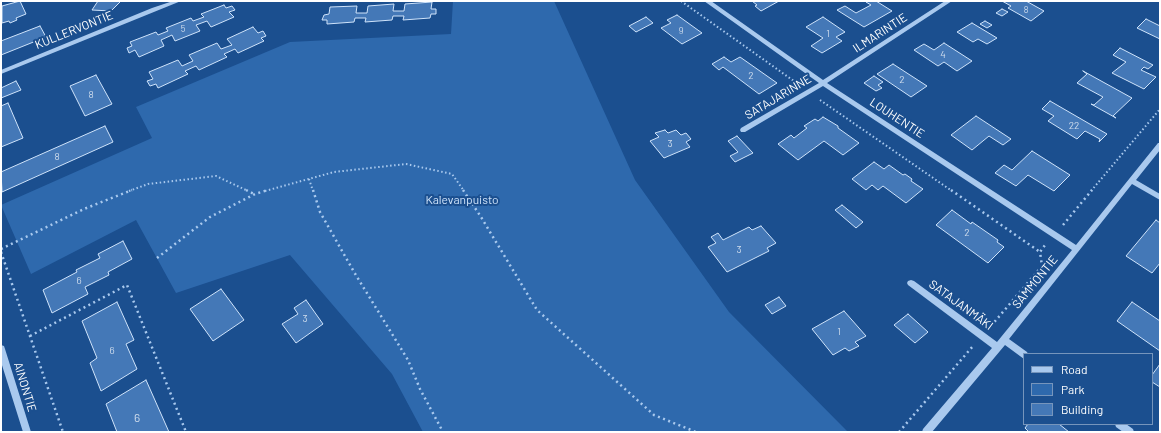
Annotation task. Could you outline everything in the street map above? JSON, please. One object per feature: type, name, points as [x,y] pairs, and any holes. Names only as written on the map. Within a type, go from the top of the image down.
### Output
[{"type":"street","name":"KULLERVONTIE","points":[[1,72],[154,9],[178,1]]},
{"type":"street","name":"LOUHENTIE","points":[[707,1],[823,83],[1077,249]]},
{"type":"street","name":"ILMARINTIE","points":[[823,83],[949,1]]},
{"type":"street","name":"SATAJARINNE","points":[[743,130],[807,91],[823,83]]},
{"type":"street","name":"SAMMONTIE","points":[[926,432],[1004,340],[1160,145]]},
{"type":"street","points":[[1132,180],[1160,197]]},
{"type":"street","name":"SATAJANMÄKI","points":[[910,283],[998,347]]},
{"type":"street","points":[[1004,340],[1023,354]]},
{"type":"street","name":"AINONTIE","points":[[1,349],[27,432]]},
{"type":"street","points":[[1120,425],[1130,432]]},
{"type":"path","points":[[681,1],[807,91],[1040,252],[1042,266],[900,432]]},
{"type":"path","points":[[1040,252],[1160,108]]},
{"type":"path","points":[[157,258],[210,217],[255,194],[334,172],[406,164],[452,174],[481,217],[537,310],[654,414],[696,432]]},
{"type":"path","points":[[63,432],[1,250],[84,209],[148,184],[216,176],[255,194]]},
{"type":"path","points":[[309,179],[320,212],[354,272],[408,360],[420,389],[443,432]]},
{"type":"path","points":[[30,336],[127,285],[186,432]]},
{"type":"green space","name":"Kalevanpuisto","points":[[453,1],[554,1],[635,180],[729,312],[848,432],[423,432],[392,374],[290,255],[176,293],[136,220],[31,274],[1,205],[152,138],[136,107],[290,42],[451,34]]},
{"type":"building","points":[[20,1],[26,14],[16,18],[17,20],[10,23],[9,21],[2,23],[2,6]]},
{"type":"building","points":[[98,1],[121,1],[111,11],[92,10]]},
{"type":"building","points":[[752,1],[779,1],[761,11]]},
{"type":"building","points":[[876,1],[892,11],[864,27],[837,10],[845,6],[856,13],[871,5],[866,2]]},
{"type":"building","points":[[1002,1],[1026,1],[1044,11],[1031,21],[1008,8],[1011,6]]},
{"type":"building","points":[[432,2],[431,9],[436,9],[436,14],[431,14],[430,18],[403,20],[404,16],[393,16],[392,20],[365,22],[366,18],[355,18],[354,22],[327,24],[327,20],[322,20],[324,15],[329,14],[330,7],[357,6],[356,13],[367,13],[368,6],[394,4],[393,11],[404,11],[405,4]]},
{"type":"building","points":[[224,5],[226,8],[232,6],[235,10],[229,12],[234,17],[211,27],[207,21],[196,25],[200,31],[175,41],[172,35],[161,40],[164,46],[139,57],[135,50],[129,53],[127,48],[132,46],[130,42],[156,32],[158,35],[168,31],[166,28],[191,18],[193,21],[204,17],[201,14]]},
{"type":"building","points":[[1002,9],[1008,12],[1002,16],[996,13]]},
{"type":"building","points":[[677,15],[702,33],[682,44],[661,28],[671,23],[667,20]]},
{"type":"building","points":[[646,17],[653,23],[636,32],[629,26]]},
{"type":"building","points":[[823,17],[845,32],[836,37],[842,41],[822,53],[811,46],[823,38],[806,27]]},
{"type":"building","points":[[1146,19],[1160,26],[1160,39],[1137,28]]},
{"type":"building","points":[[985,21],[992,25],[987,28],[980,24]]},
{"type":"building","points":[[972,23],[997,38],[987,44],[978,39],[973,42],[957,32]]},
{"type":"building","points":[[40,26],[46,37],[1,55],[1,41]]},
{"type":"building","points":[[253,27],[258,33],[263,31],[266,36],[261,38],[264,41],[238,53],[235,49],[224,54],[227,57],[199,70],[196,66],[185,71],[188,74],[158,88],[156,84],[150,86],[147,81],[153,79],[149,72],[178,60],[182,66],[193,61],[189,55],[217,43],[221,49],[232,45],[227,39]]},
{"type":"building","points":[[944,43],[972,61],[957,71],[944,62],[938,66],[914,50],[924,44],[934,50]]},
{"type":"building","points":[[1120,48],[1153,65],[1148,69],[1144,67],[1141,70],[1156,77],[1144,89],[1112,73],[1126,62],[1113,55]]},
{"type":"building","points":[[724,57],[731,62],[740,57],[777,83],[759,94],[723,67],[719,70],[712,64]]},
{"type":"building","points":[[893,64],[927,86],[911,97],[877,74]]},
{"type":"building","points":[[1083,71],[1132,98],[1113,116],[1116,118],[1091,104],[1094,105],[1103,97],[1077,83],[1087,74]]},
{"type":"building","points":[[96,75],[112,104],[85,116],[70,86]]},
{"type":"building","points":[[874,76],[883,82],[878,85],[882,88],[876,91],[864,83]]},
{"type":"building","points":[[16,81],[21,90],[1,98],[1,88]]},
{"type":"building","points":[[1050,101],[1107,134],[1099,142],[1100,139],[1085,131],[1077,139],[1048,121],[1054,116],[1042,109]]},
{"type":"building","points":[[8,103],[23,138],[1,147],[1,106]]},
{"type":"building","points":[[976,116],[1011,139],[1003,145],[989,136],[972,150],[951,135]]},
{"type":"building","points":[[823,117],[838,126],[838,128],[859,143],[843,155],[824,141],[798,160],[778,144],[791,135],[794,138],[807,128],[804,126],[815,119],[818,121]]},
{"type":"building","points":[[105,126],[113,142],[2,192],[1,172]]},
{"type":"building","points":[[665,130],[668,133],[676,130],[681,135],[686,133],[691,139],[686,142],[690,147],[664,158],[650,141],[659,137],[655,133]]},
{"type":"building","points":[[737,136],[753,153],[735,162],[730,156],[738,152],[728,141]]},
{"type":"building","points":[[1032,151],[1070,175],[1054,191],[1028,175],[1016,186],[995,173],[1004,165],[1012,170]]},
{"type":"building","points":[[874,162],[884,169],[889,165],[903,175],[905,174],[912,179],[911,181],[923,189],[906,203],[883,186],[878,190],[872,185],[866,190],[852,179]]},
{"type":"building","points":[[842,205],[863,222],[856,228],[835,210]]},
{"type":"building","points":[[952,210],[971,224],[972,222],[998,240],[997,242],[1004,247],[988,263],[936,225]]},
{"type":"building","points":[[1156,220],[1160,223],[1160,263],[1152,273],[1126,256]]},
{"type":"building","points":[[761,226],[776,243],[767,248],[769,251],[727,272],[708,247],[716,243],[711,237],[718,233],[723,240],[749,227],[752,230]]},
{"type":"building","points":[[123,241],[132,259],[108,272],[109,275],[85,287],[88,294],[52,313],[43,290],[77,272],[76,270],[100,258],[98,254]]},
{"type":"building","points":[[221,289],[244,320],[213,341],[190,309]]},
{"type":"building","points":[[779,297],[786,306],[772,314],[765,305]]},
{"type":"building","points":[[306,300],[323,324],[296,343],[282,324],[298,314],[294,308]]},
{"type":"building","points":[[117,302],[134,340],[126,344],[137,369],[101,391],[90,363],[97,358],[82,321]]},
{"type":"building","points":[[1132,302],[1160,321],[1160,351],[1117,321]]},
{"type":"building","points":[[844,311],[866,336],[855,342],[859,346],[849,351],[845,348],[833,355],[812,329]]},
{"type":"building","points":[[908,314],[928,332],[915,343],[894,325]]},
{"type":"building","points":[[1160,364],[1160,387],[1153,383],[1153,374]]},
{"type":"building","points":[[146,380],[169,432],[117,432],[106,404]]},
{"type":"building","points":[[1027,425],[1060,425],[1069,432],[1029,432],[1025,428]]}]
